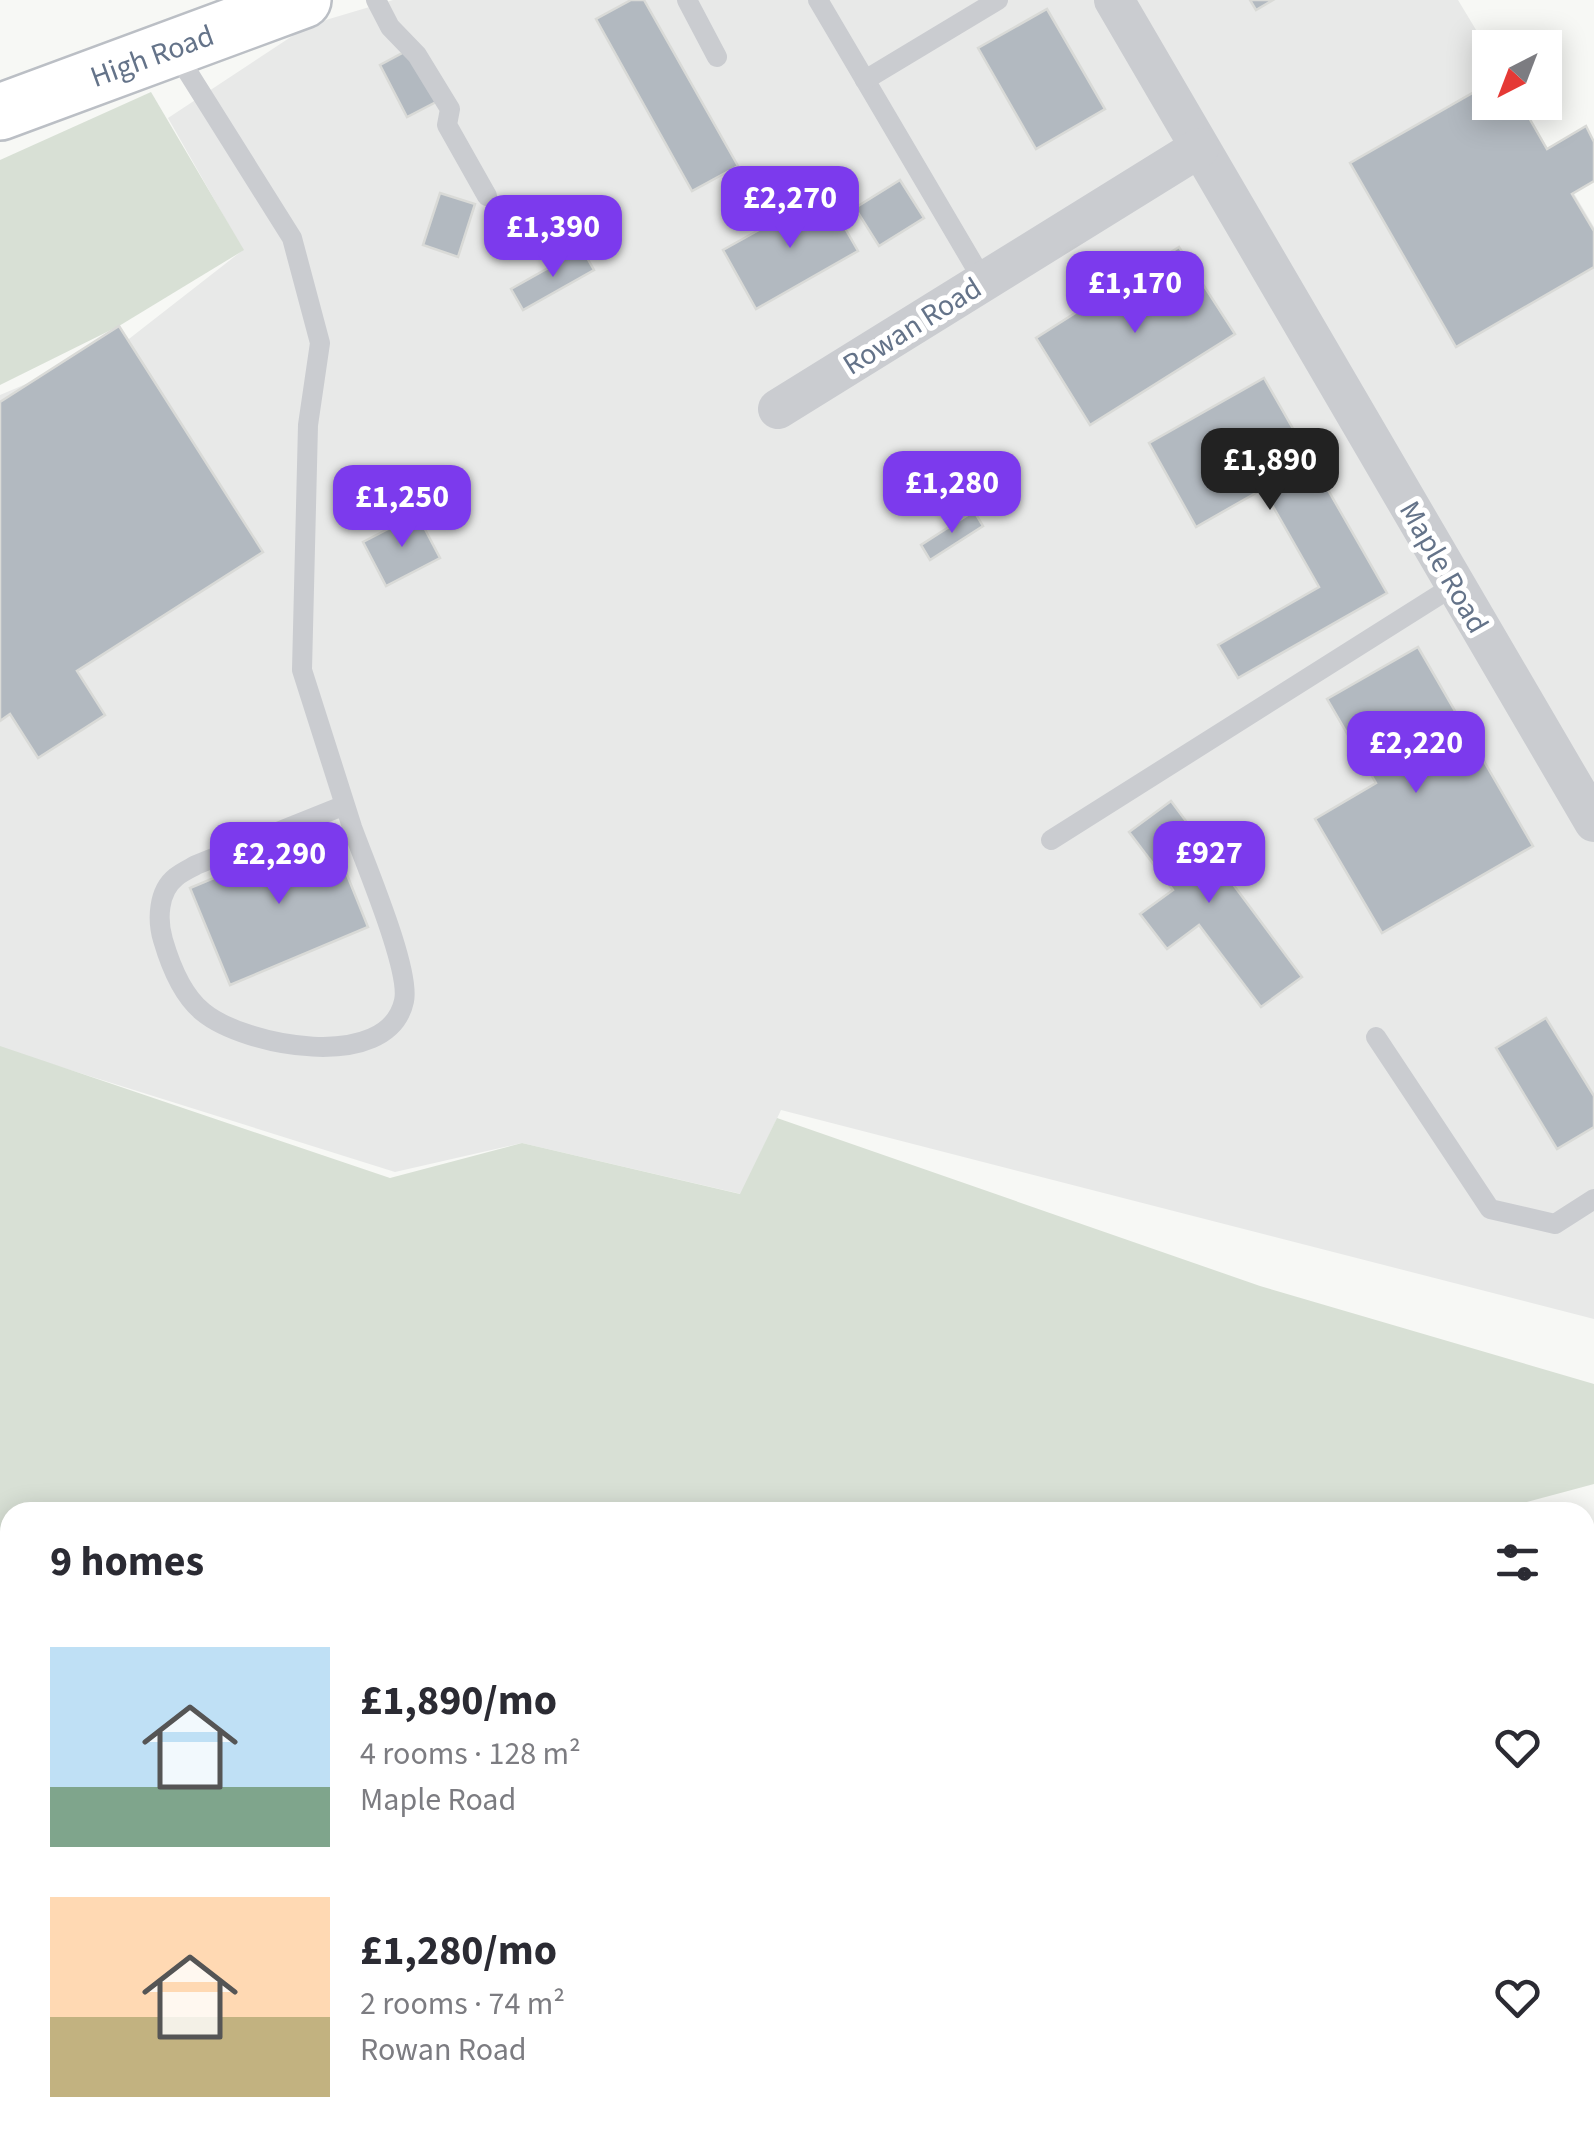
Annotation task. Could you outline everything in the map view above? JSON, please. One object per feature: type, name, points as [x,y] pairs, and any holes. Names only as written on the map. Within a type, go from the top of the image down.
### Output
[{"type":"street","name":"High Road","points":[[0,112],[303,0]]},
{"type":"street","name":"Maple Road","points":[[1114,0],[1455,585],[1581,775],[1594,822]]},
{"type":"street","name":"Rowan Road","points":[[778,409],[1199,148]]},
{"type":"lane","points":[[376,0],[390,26],[417,55],[450,109],[447,125],[487,196]]},
{"type":"lane","points":[[687,0],[717,58]]},
{"type":"lane","points":[[818,0],[984,282]]},
{"type":"lane","points":[[865,80],[998,0]]},
{"type":"lane","points":[[173,48],[292,238],[320,343],[308,424],[302,670],[402,967],[404,1000],[392,1026],[370,1040],[342,1046],[288,1045],[231,1030],[200,1011],[172,969],[160,930],[160,900],[173,879],[196,865],[345,805]]},
{"type":"lane","points":[[1051,840],[1455,585]]},
{"type":"lane","points":[[1376,1037],[1490,1209],[1555,1224],[1594,1199]]},
{"type":"shaded area","points":[[393,0],[1458,0],[1476,30],[1472,30],[1472,120],[1530,120],[1594,227],[1594,1319],[781,1110],[741,1194],[522,1143],[395,1172],[0,1048],[0,395],[125,342],[243,250],[168,118],[309,25]]},
{"type":"shaded area","points":[[151,92],[244,250],[119,326],[0,385],[0,160]]},
{"type":"shaded area","points":[[0,1046],[390,1178],[522,1143],[740,1194],[777,1118],[1260,1286],[1594,1384],[1594,1484],[1526,1502],[0,1502]]},
{"type":"building","points":[[631,0],[644,0],[738,166],[692,191],[596,19]]},
{"type":"building","points":[[1250,0],[1273,0],[1256,10]]},
{"type":"building","points":[[1047,9],[1105,109],[1036,149],[978,48]]},
{"type":"building","points":[[408,50],[436,102],[407,117],[380,65]]},
{"type":"building","points":[[1472,93],[1472,120],[1530,120],[1547,149],[1586,126],[1594,142],[1594,181],[1572,194],[1594,231],[1594,267],[1456,347],[1350,163]]},
{"type":"building","points":[[900,180],[924,218],[879,246],[855,208]]},
{"type":"building","points":[[440,193],[475,204],[458,257],[423,245]]},
{"type":"building","points":[[825,193],[858,251],[756,309],[723,250]]},
{"type":"building","points":[[1179,247],[1235,334],[1090,425],[1036,338]]},
{"type":"building","points":[[582,249],[594,270],[523,310],[511,289]]},
{"type":"building","points":[[119,326],[263,552],[77,671],[105,715],[38,758],[10,714],[0,721],[0,402]]},
{"type":"building","points":[[1264,378],[1387,593],[1238,678],[1218,645],[1319,587],[1263,489],[1196,527],[1149,443]]},
{"type":"building","points":[[974,511],[983,526],[930,560],[921,545]]},
{"type":"building","points":[[417,514],[440,558],[386,586],[363,542]]},
{"type":"building","points":[[1418,647],[1533,846],[1382,933],[1315,819],[1376,783],[1327,699]]},
{"type":"building","points":[[1171,801],[1302,977],[1261,1007],[1199,925],[1167,949],[1140,914],[1173,890],[1129,832]]},
{"type":"building","points":[[329,830],[368,927],[230,985],[190,888]]},
{"type":"building","points":[[1546,1018],[1594,1096],[1594,1127],[1557,1149],[1496,1048]]}]
